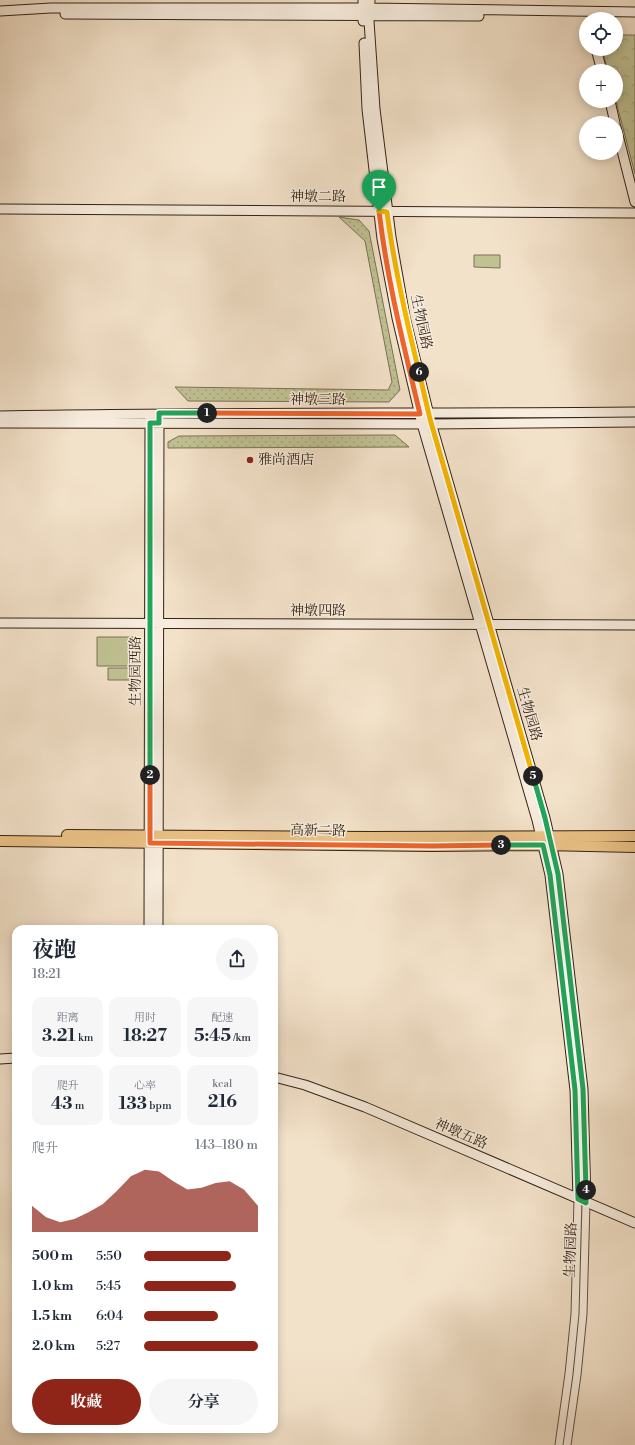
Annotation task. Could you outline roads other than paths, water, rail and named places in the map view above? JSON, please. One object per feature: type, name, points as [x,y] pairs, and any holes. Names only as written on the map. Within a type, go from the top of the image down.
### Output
[{"type":"main road","name":"高新二路","points":[[0,835],[425,846],[635,836]]},
{"type":"main road","name":"高新二路","points":[[0,841],[154,839]]},
{"type":"main road","name":"高新二路","points":[[546,840],[635,847]]},
{"type":"street","points":[[0,11],[51,8],[366,8],[635,12]]},
{"type":"street","points":[[0,17],[51,14],[366,8],[579,18]]},
{"type":"street","name":"生物园路","points":[[366,8],[367,109],[383,211],[382,239],[397,318],[426,424],[546,840],[575,1090],[582,1201],[583,1314],[577,1375],[567,1445]]},
{"type":"street","points":[[623,19],[635,19]]},
{"type":"street","points":[[623,155],[635,202]]},
{"type":"street","name":"神墩二路","points":[[0,209],[635,212]]},
{"type":"street","name":"神墩三路","points":[[0,416],[155,413],[424,414],[635,412]]},
{"type":"street","name":"生物园西路","points":[[155,413],[154,839],[158,925]]},
{"type":"street","name":"神墩三路","points":[[0,423],[426,424],[635,422]]},
{"type":"street","name":"神墩四路","points":[[0,623],[635,625]]},
{"type":"street","name":"生物园西路","points":[[149,925],[154,839]]},
{"type":"street","points":[[0,1059],[12,1058]]},
{"type":"street","name":"神墩五路","points":[[278,1078],[305,1085],[365,1107],[635,1223]]},
{"type":"street","name":"生物园路","points":[[559,1445],[569,1374],[575,1314],[582,1201]]},
{"type":"place","name":"雅尚酒店","points":[[250,460]]}]
